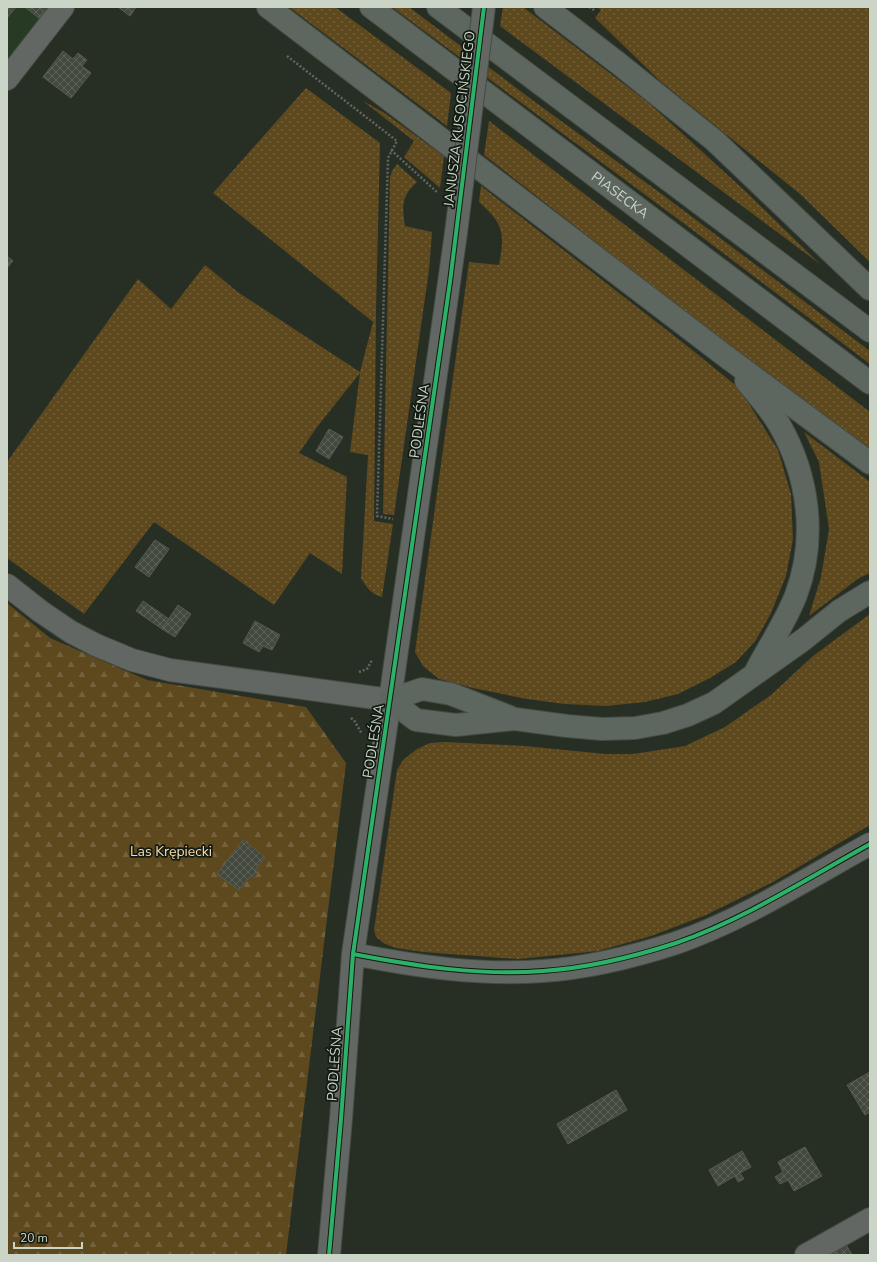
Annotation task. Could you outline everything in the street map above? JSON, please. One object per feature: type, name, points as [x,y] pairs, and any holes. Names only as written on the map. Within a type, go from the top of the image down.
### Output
[{"type":"highway","points":[[268,7],[724,355],[870,463]]},
{"type":"highway","name":"PIASECKA","points":[[371,7],[870,383]]},
{"type":"highway","points":[[438,7],[870,331]]},
{"type":"highway","points":[[545,7],[618,62],[715,141],[870,289]]},
{"type":"highway","points":[[724,355],[760,398],[779,424],[796,462],[805,491],[808,517],[807,546],[804,569],[796,595],[785,618],[754,673]]},
{"type":"highway","points":[[390,700],[416,720],[456,725],[515,719],[602,729],[635,728],[663,723],[688,715],[714,703],[754,673],[803,640],[839,611],[870,592]]},
{"type":"highway","points":[[390,700],[422,689],[451,694],[515,719]]},
{"type":"street","points":[[7,79],[63,7]]},
{"type":"street","name":"JANUSZA KUSOCIŃSKIEGO","points":[[456,233],[484,7]]},
{"type":"street","name":"PODLEŚNA","points":[[329,1255],[353,954],[456,233]]},
{"type":"street","points":[[7,585],[40,611],[71,632],[96,645],[132,660],[170,670],[390,700]]},
{"type":"street","points":[[353,954],[401,963],[441,968],[490,971],[542,971],[600,963],[676,943],[712,928],[752,909],[870,844]]},
{"type":"street","points":[[806,1255],[870,1219]]},
{"type":"path","points":[[589,7],[594,10]]},
{"type":"path","points":[[287,56],[397,140],[388,158],[377,516],[400,520]]},
{"type":"path","points":[[391,150],[442,196]]},
{"type":"path","points":[[354,675],[367,669],[375,655]]},
{"type":"shaded area","points":[[7,7],[61,7],[7,68]]},
{"type":"green space","points":[[289,7],[335,7],[451,93],[447,126]]},
{"type":"green space","points":[[392,7],[409,7],[535,102],[663,195],[870,351],[870,364],[690,228]]},
{"type":"green space","points":[[503,7],[523,7],[649,103],[744,190],[820,264],[500,26]]},
{"type":"green space","points":[[597,7],[870,7],[870,262],[800,194],[660,81],[595,18],[601,10]]},
{"type":"green space","points":[[306,88],[380,143],[376,311],[374,521],[393,524],[382,597],[370,590],[361,578],[368,455],[350,452],[360,373],[317,427],[299,453],[347,477],[342,574],[310,553],[274,605],[154,522],[84,614],[7,558],[7,462],[138,279],[171,309],[205,265],[239,293],[360,372],[373,322],[213,193]]},
{"type":"green space","points":[[363,101],[383,112],[444,156],[440,188],[404,157],[414,141]]},
{"type":"green space","points":[[489,121],[870,412],[870,449],[668,299],[484,155]]},
{"type":"green space","points":[[397,164],[417,182],[405,197],[403,213],[405,226],[432,232],[429,270],[394,515],[383,514],[390,177]]},
{"type":"green space","points":[[481,186],[739,388],[778,450],[791,494],[793,539],[786,576],[771,613],[756,640],[736,662],[710,678],[678,694],[645,702],[606,706],[565,704],[527,699],[473,688],[439,679],[423,666],[415,652],[469,262],[499,265],[501,254],[501,230],[494,217],[479,202]]},
{"type":"green space","points":[[804,432],[870,482],[870,573],[859,578],[809,616],[821,577],[829,529],[819,462]]},
{"type":"green space","name":"Las Krępiecki","points":[[7,603],[50,638],[147,680],[306,707],[346,763],[286,1255],[7,1255]]},
{"type":"green space","points":[[870,614],[870,825],[773,882],[706,915],[651,936],[598,951],[518,959],[423,952],[396,948],[385,944],[376,937],[374,930],[397,770],[403,760],[417,749],[430,743],[445,742],[525,746],[605,754],[633,754],[685,746],[725,727],[771,695],[813,656]]},
{"type":"building","points":[[7,7],[16,7],[7,18]]},
{"type":"building","points":[[25,7],[50,7],[40,19]]},
{"type":"building","points":[[118,7],[136,7],[130,16]]},
{"type":"building","points":[[63,51],[73,59],[78,53],[87,60],[82,66],[91,73],[71,98],[43,77]]},
{"type":"building","points":[[7,256],[13,261],[7,268]]},
{"type":"building","points":[[329,429],[343,437],[329,459],[316,451]]},
{"type":"building","points":[[155,540],[169,549],[149,577],[135,567]]},
{"type":"building","points":[[143,601],[169,619],[162,629],[136,611]]},
{"type":"building","points":[[178,605],[191,614],[175,637],[162,629]]},
{"type":"building","points":[[255,621],[280,635],[272,650],[263,646],[259,652],[243,643]]},
{"type":"building","points":[[243,840],[265,857],[255,870],[258,873],[254,878],[251,875],[239,890],[217,874]]},
{"type":"building","points":[[870,1072],[870,1112],[865,1115],[847,1085]]},
{"type":"building","points":[[616,1090],[627,1110],[568,1144],[557,1124]]},
{"type":"building","points":[[805,1147],[822,1176],[794,1191],[788,1180],[780,1184],[775,1177],[783,1172],[778,1162]]},
{"type":"building","points":[[742,1151],[751,1167],[740,1173],[744,1179],[738,1182],[735,1176],[718,1186],[709,1170]]},
{"type":"building","points":[[840,1234],[852,1255],[832,1255],[825,1243]]},
{"type":"cycle path","points":[[329,1255],[353,954],[450,282],[484,7]]},
{"type":"cycle path","points":[[353,954],[423,966],[495,972],[560,970],[610,961],[676,943],[726,923],[775,898],[870,844]]}]
